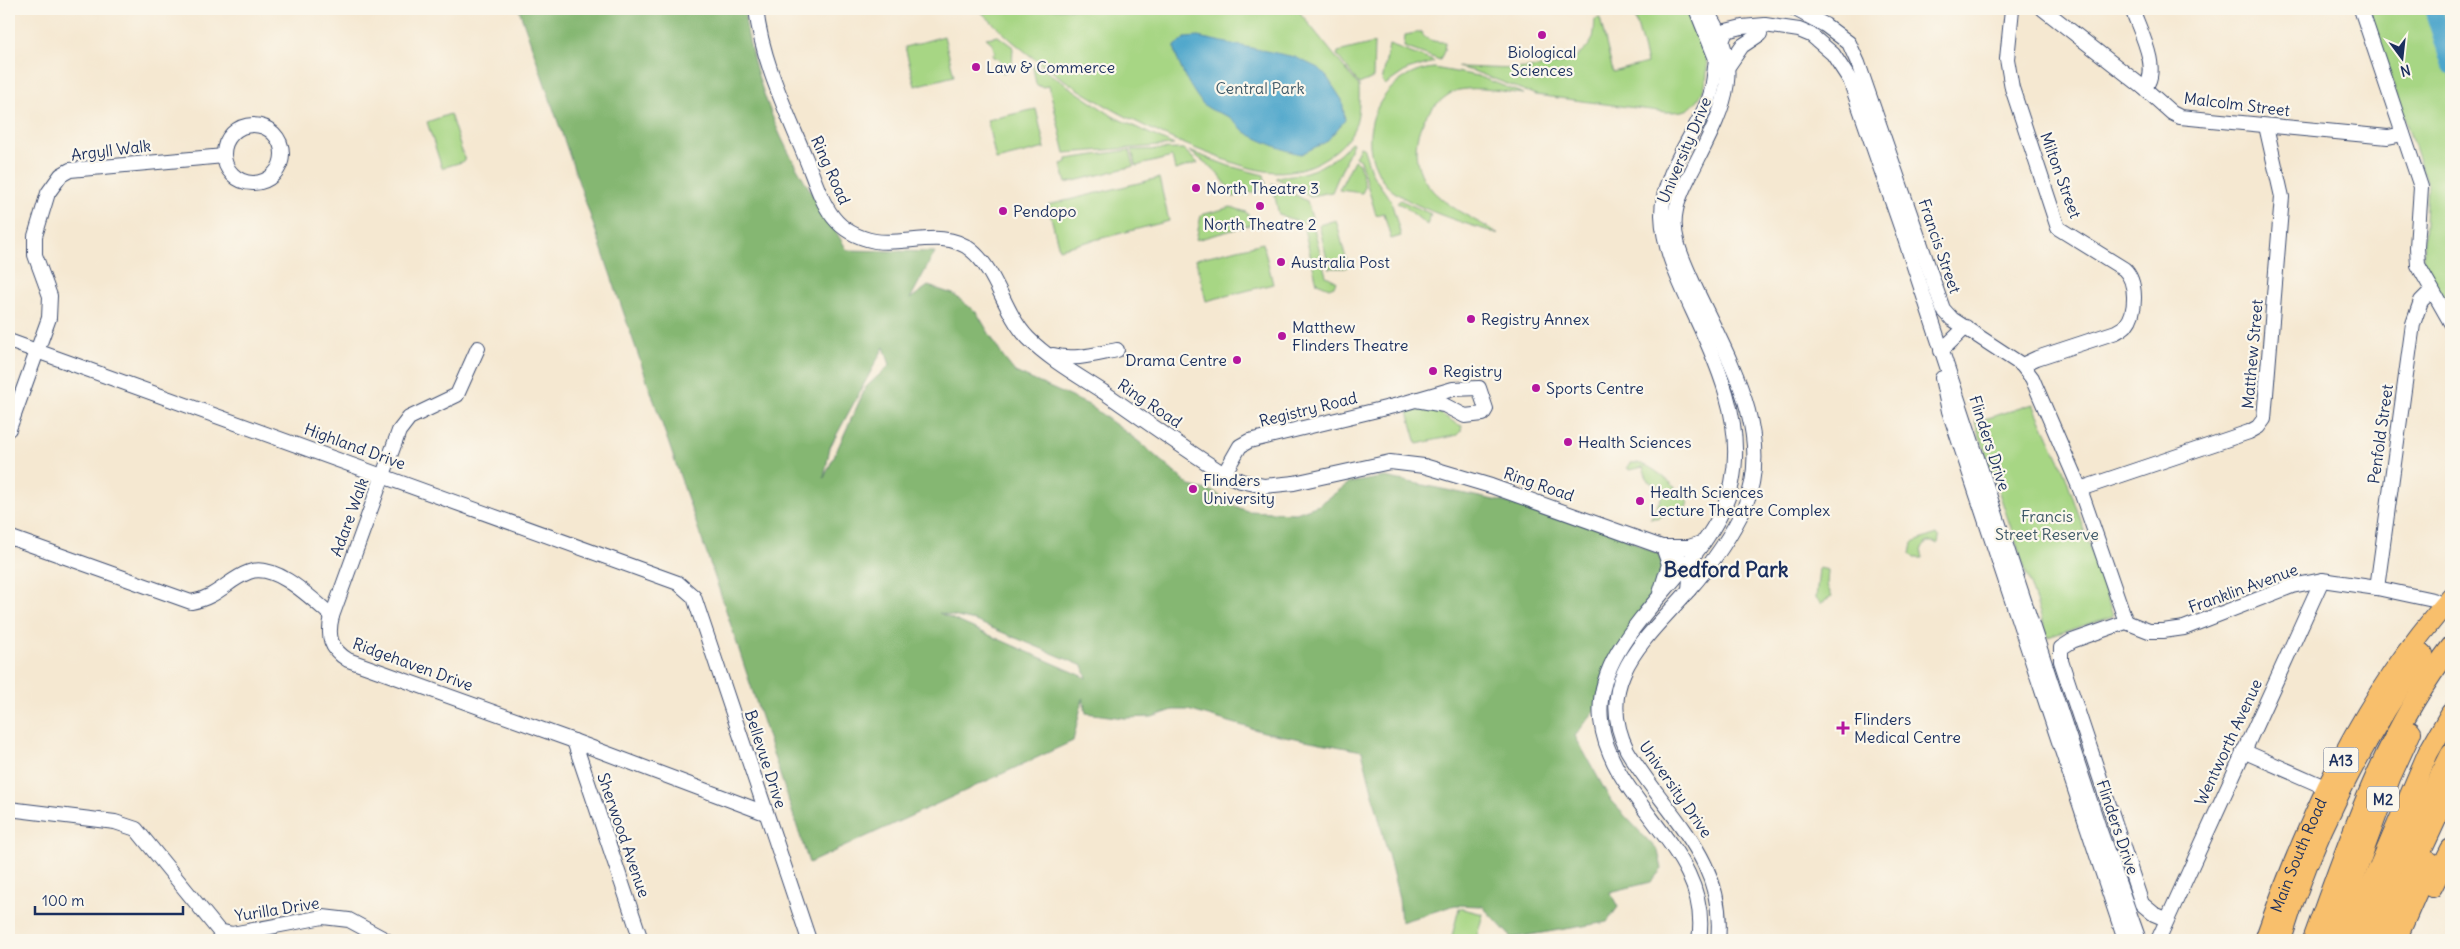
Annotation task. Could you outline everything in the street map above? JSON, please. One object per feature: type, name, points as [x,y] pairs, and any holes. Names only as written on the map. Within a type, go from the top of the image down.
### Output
[{"type":"highway","name":"Main South Road","points":[[2265,940],[2288,876],[2326,788],[2382,688],[2449,607]]},
{"type":"highway","points":[[2282,940],[2321,834],[2352,769],[2449,607]]},
{"type":"highway","points":[[2313,940],[2374,776],[2408,709],[2451,647]]},
{"type":"highway","name":"M2","points":[[2331,940],[2402,751],[2428,702],[2451,667]]},
{"type":"highway","name":"M2","points":[[2348,940],[2428,753],[2451,713]]},
{"type":"highway","points":[[2364,940],[2397,862],[2451,754]]},
{"type":"highway","points":[[2380,940],[2451,787]]},
{"type":"highway","points":[[2396,940],[2451,815]]},
{"type":"highway","points":[[2406,940],[2451,849]]},
{"type":"street","name":"Ring Road","points":[[756,9],[763,48],[774,79],[824,201],[834,218],[855,235],[871,240],[892,242],[943,240],[956,241],[964,245],[983,262],[1008,311],[1022,330],[1047,353],[1224,474],[1252,484],[1271,486],[1294,483],[1390,462],[1424,466],[1500,489],[1662,547],[1688,564]]},
{"type":"street","name":"Francis Street","points":[[1795,9],[1825,25],[1849,43],[1858,62],[1943,309],[1952,319],[2022,365],[2032,378],[2080,489],[2126,622]]},
{"type":"street","name":"Milton Street","points":[[2012,9],[2008,59],[2012,88],[2058,228],[2124,269],[2131,276],[2135,289],[2130,316],[2126,326],[2116,332],[2036,358],[2022,365]]},
{"type":"street","name":"Malcolm Street","points":[[2044,9],[2144,88],[2172,113],[2180,117],[2388,137],[2403,134]]},
{"type":"street","points":[[2132,9],[2153,69],[2148,84],[2144,88]]},
{"type":"street","points":[[2361,9],[2421,187],[2417,247],[2418,265],[2451,322]]},
{"type":"street","points":[[1702,11],[1723,40]]},
{"type":"street","points":[[1702,11],[1722,62],[1760,34]]},
{"type":"street","name":"Flinders Drive","points":[[1702,11],[1742,27]]},
{"type":"street","name":"Flinders Drive","points":[[2049,693],[1949,411],[1942,377],[1843,82],[1828,58],[1807,41],[1782,33],[1760,34],[1723,40],[1726,31],[1742,27],[1765,25],[1798,30],[1811,35],[1828,49],[1845,70],[1904,236],[2049,693],[2125,940]]},
{"type":"street","name":"University Drive","points":[[1699,940],[1699,911],[1690,877],[1681,859],[1619,772],[1608,747],[1600,720],[1602,687],[1614,657],[1704,542],[1728,499],[1735,462],[1734,430],[1722,380],[1667,249],[1662,212],[1664,196],[1673,171],[1712,90],[1722,62],[1723,40]]},
{"type":"street","name":"University Drive","points":[[1718,940],[1718,898],[1706,866],[1688,835],[1627,750],[1621,738],[1616,712],[1620,680],[1632,655],[1689,590],[1724,546],[1742,512],[1754,474],[1753,429],[1727,357],[1683,262],[1675,224],[1675,211],[1681,194],[1722,109],[1728,85],[1722,62]]},
{"type":"street","points":[[1698,120],[1701,131],[1708,140]]},
{"type":"street","points":[[255,126],[273,133],[282,150],[279,168],[265,181],[256,183],[238,179],[231,173],[224,156],[226,146],[237,131],[255,126]]},
{"type":"street","name":"Matthew Street","points":[[2080,489],[2249,432],[2258,427],[2264,419],[2282,196],[2266,126]]},
{"type":"street","name":"Argyll Walk","points":[[9,429],[49,318],[50,296],[35,255],[35,236],[48,193],[61,175],[70,170],[224,156]]},
{"type":"street","name":"Penfold Street","points":[[2377,588],[2412,324],[2421,301],[2432,290]]},
{"type":"street","points":[[1941,351],[1966,327]]},
{"type":"street","name":"Highland Drive","points":[[9,341],[384,475],[678,583],[687,590]]},
{"type":"street","name":"Adare Walk","points":[[332,616],[399,431],[409,418],[457,395],[478,348]]},
{"type":"street","points":[[1047,353],[1064,358],[1117,350]]},
{"type":"street","name":"Registry Road","points":[[1224,474],[1240,446],[1248,441],[1416,400]]},
{"type":"street","points":[[1689,590],[1688,564],[1702,562],[1712,554],[1742,512]]},
{"type":"street","points":[[9,537],[191,602],[206,599],[249,572],[265,570],[280,576],[332,616]]},
{"type":"street","points":[[1658,599],[1670,564],[1662,547],[1689,547],[1704,542]]},
{"type":"street","name":"Franklin Avenue","points":[[2126,622],[2150,631],[2163,632],[2184,628],[2292,586],[2322,580],[2377,588],[2433,600],[2449,607]]},
{"type":"street","name":"Wentworth Avenue","points":[[2157,940],[2322,580]]},
{"type":"street","name":"Bellevue Drive","points":[[687,590],[694,597],[809,940]]},
{"type":"street","name":"Ridgehaven Drive","points":[[332,616],[328,629],[330,642],[336,653],[348,660],[574,741],[765,813]]},
{"type":"street","points":[[2126,622],[2068,643],[2061,648],[2061,661],[2142,904],[2154,914],[2166,919]]},
{"type":"street","name":"Sherwood Avenue","points":[[574,741],[641,940]]},
{"type":"street","points":[[2243,751],[2326,788]]},
{"type":"street","name":"Yurilla Drive","points":[[9,809],[115,822],[136,830],[219,931],[232,934],[323,918],[348,920],[386,940]]},
{"type":"street","name":"Flinders Drive","points":[[2090,830],[2114,871],[2139,940]]},
{"type":"street","points":[[2114,871],[2128,862]]},
{"type":"green space","points":[[519,9],[744,9],[753,57],[763,91],[781,137],[847,250],[935,252],[910,299],[928,286],[953,294],[977,313],[1003,357],[1015,372],[1089,405],[1138,441],[1190,486],[1215,492],[1226,502],[1247,511],[1296,513],[1319,505],[1349,483],[1385,477],[1589,520],[1658,554],[1663,564],[1658,599],[1620,647],[1602,701],[1575,736],[1611,801],[1658,851],[1662,869],[1651,882],[1610,892],[1618,907],[1607,922],[1512,938],[1482,906],[1455,905],[1401,922],[1399,898],[1362,751],[1264,732],[1188,710],[1173,710],[1152,717],[1124,718],[1086,713],[1083,698],[1073,741],[809,863],[721,595]],"holes":[[[884,347],[890,365],[866,387],[824,478],[830,447]],[[939,613],[975,621],[1083,666],[1087,678]]]},
{"type":"green space","name":"Central Park","points":[[978,9],[1297,9],[1359,86],[1359,109],[1355,127],[1351,135],[1337,150],[1313,165],[1298,170],[1266,171],[1227,161],[1161,134],[1082,92],[1011,40]]},
{"type":"green space","points":[[1633,9],[1686,9],[1692,19],[1705,50],[1707,72],[1702,93],[1688,109],[1679,112],[1666,112],[1536,95],[1473,71],[1457,67],[1530,68],[1549,66],[1566,61],[1581,53],[1591,42],[1594,34],[1595,19],[1600,18],[1613,72],[1647,63]]},
{"type":"green space","points":[[2368,9],[2451,9],[2451,309],[2428,271],[2423,258],[2427,185]]},
{"type":"green space","points":[[1421,32],[1428,39],[1445,42],[1440,60],[1404,47],[1405,35]]},
{"type":"green space","points":[[944,36],[954,76],[915,86],[905,47]]},
{"type":"green space","points":[[998,36],[1013,47],[1012,67],[1003,73],[999,59],[993,57],[992,54],[995,53],[992,43],[986,38]]},
{"type":"green space","points":[[1374,43],[1373,78],[1359,84],[1337,55],[1338,52]]},
{"type":"green space","points":[[1389,45],[1434,62],[1407,70],[1385,85],[1382,82]]},
{"type":"green space","points":[[1035,64],[1114,117],[1174,145],[1065,153],[1049,86],[1041,87],[1036,84],[1033,67]]},
{"type":"green space","points":[[1434,68],[1478,76],[1524,94],[1475,89],[1453,92],[1431,110],[1424,119],[1417,140],[1417,163],[1427,184],[1451,206],[1499,234],[1424,208],[1397,194],[1381,178],[1374,163],[1370,147],[1370,131],[1374,115],[1381,101],[1391,88],[1403,78],[1418,71]]},
{"type":"green space","points":[[1036,109],[1045,148],[996,160],[987,120]]},
{"type":"green space","points":[[450,114],[465,161],[442,168],[427,122]]},
{"type":"green space","points":[[1351,142],[1353,143],[1332,192],[1310,196],[1276,178],[1314,170],[1334,158]]},
{"type":"green space","points":[[1360,146],[1363,147],[1372,174],[1391,201],[1401,236],[1391,239],[1384,213],[1376,215],[1360,160],[1355,157]]},
{"type":"green space","points":[[1183,149],[1198,163],[1175,170],[1172,157],[1136,166],[1132,150]]},
{"type":"green space","points":[[1130,150],[1134,166],[1066,183],[1061,164],[1067,162],[1067,159]]},
{"type":"green space","points":[[1189,151],[1229,166],[1264,175],[1267,189],[1233,197],[1215,171]]},
{"type":"green space","points":[[1354,160],[1359,163],[1365,187],[1362,193],[1339,190]]},
{"type":"green space","points":[[1159,178],[1169,221],[1059,249],[1048,205]]},
{"type":"green space","points":[[1272,183],[1307,201],[1313,221],[1304,223],[1279,215]]},
{"type":"green space","points":[[1400,200],[1431,214],[1427,225],[1404,206],[1397,203]]},
{"type":"green space","points":[[1231,207],[1246,212],[1254,224],[1196,240],[1201,215]]},
{"type":"green space","points":[[1336,220],[1348,266],[1346,268],[1329,268],[1319,225]]},
{"type":"green space","points":[[1314,228],[1326,276],[1336,281],[1334,286],[1329,288],[1317,283],[1304,229]]},
{"type":"green space","points":[[1263,243],[1273,284],[1206,301],[1196,259]]},
{"type":"green space","name":"Francis Street Reserve","points":[[2033,404],[2063,468],[2113,616],[2048,637],[1975,422]]},
{"type":"green space","points":[[1427,409],[1436,411],[1462,426],[1461,431],[1457,435],[1417,444],[1408,412]]},
{"type":"green space","points":[[1631,463],[1648,466],[1672,484],[1689,501],[1684,511],[1675,511],[1660,517],[1651,518],[1665,490],[1648,481],[1643,467],[1630,470],[1627,468]]},
{"type":"green space","points":[[1936,534],[1939,538],[1938,544],[1927,542],[1921,550],[1923,558],[1914,558],[1910,554],[1912,543]]},
{"type":"green space","points":[[1819,568],[1828,570],[1827,585],[1832,597],[1821,603],[1816,598]]},
{"type":"green space","points":[[1459,908],[1483,914],[1476,940],[1451,940]]},
{"type":"water","points":[[1198,37],[1295,57],[1318,68],[1327,77],[1342,100],[1345,120],[1326,142],[1301,154],[1281,148],[1249,134],[1230,117],[1212,110],[1203,104],[1185,76],[1175,46],[1185,38]]},
{"type":"waterway","points":[[2433,9],[2451,65]]},
{"type":"place","name":"Biological Sciences","points":[[1542,35]]},
{"type":"place","name":"Law & Commerce","points":[[976,67]]},
{"type":"place","name":"North Theatre 3","points":[[1196,188]]},
{"type":"place","name":"North Theatre 2","points":[[1260,206]]},
{"type":"place","name":"Pendopo","points":[[1003,211]]},
{"type":"place","name":"Australia Post","points":[[1281,262]]},
{"type":"place","name":"Registry Annex","points":[[1471,319]]},
{"type":"place","name":"Matthew Flinders Theatre","points":[[1282,336]]},
{"type":"place","name":"Drama Centre","points":[[1237,360]]},
{"type":"place","name":"Registry","points":[[1433,371]]},
{"type":"place","name":"Sports Centre","points":[[1536,388]]},
{"type":"place","name":"Health Sciences","points":[[1568,442]]},
{"type":"place","name":"Flinders University","points":[[1193,489]]},
{"type":"place","name":"Health Sciences Lecture Theatre Complex","points":[[1640,501]]},
{"type":"place","name":"Flinders Medical Centre","points":[[1843,728]]},
{"type":"district","name":"Bedford Park","points":[[1726,569]]}]
